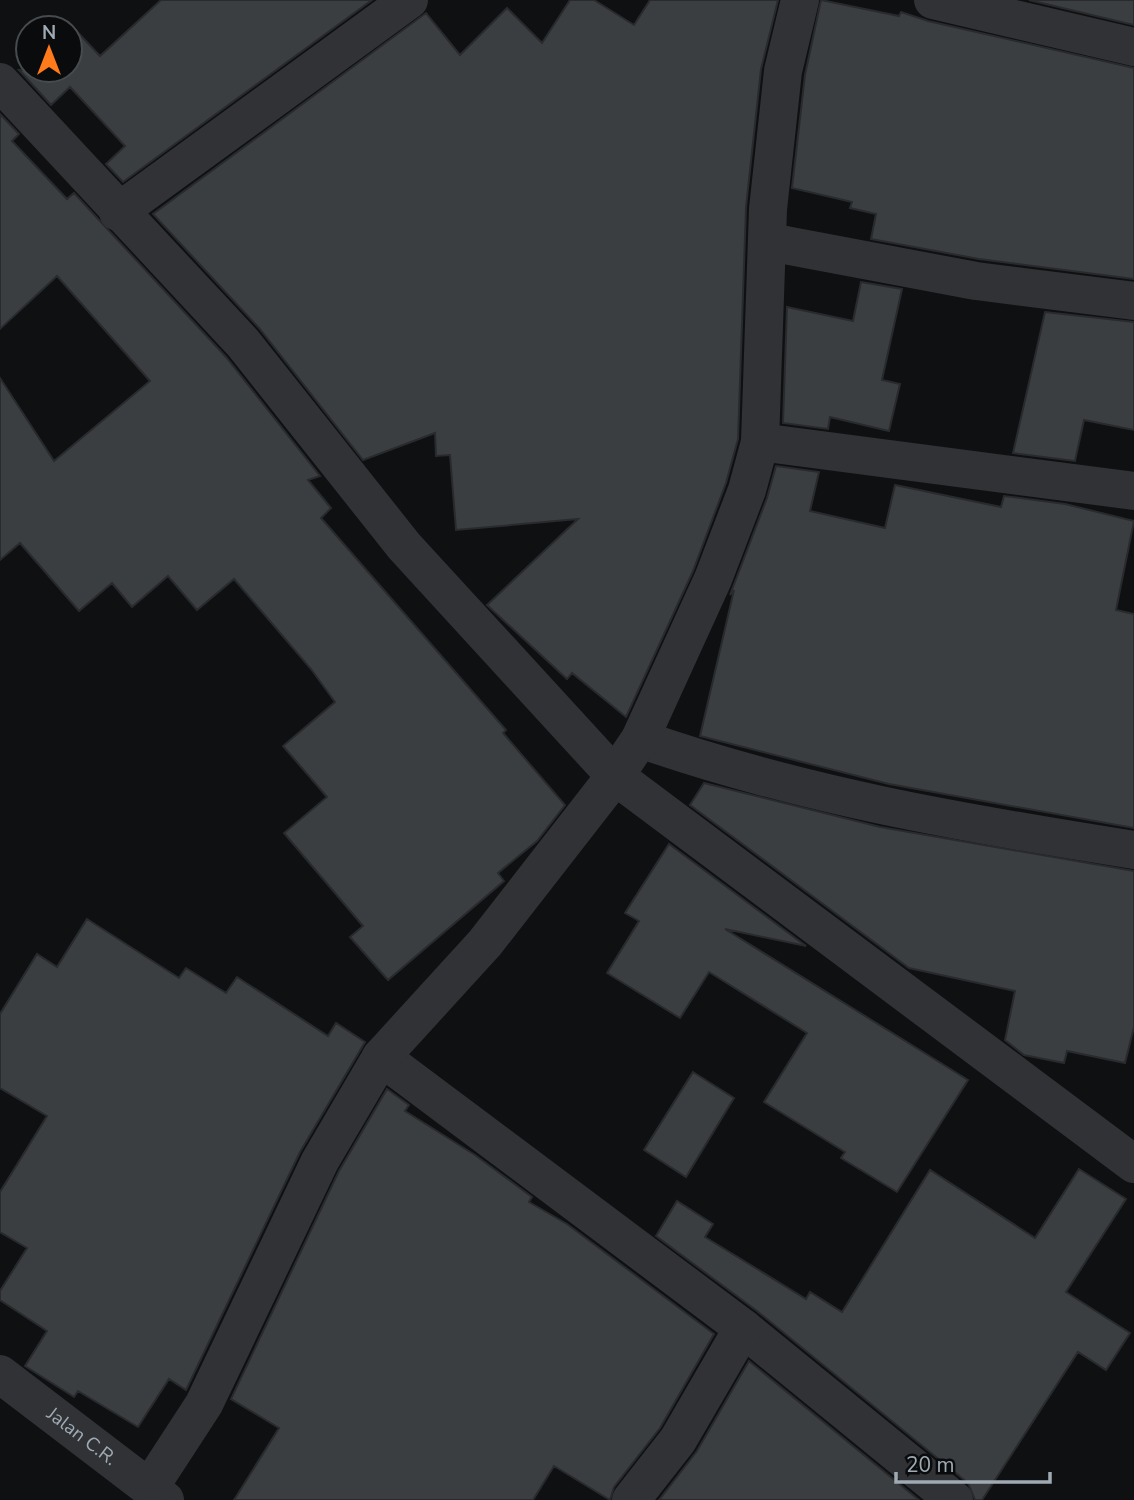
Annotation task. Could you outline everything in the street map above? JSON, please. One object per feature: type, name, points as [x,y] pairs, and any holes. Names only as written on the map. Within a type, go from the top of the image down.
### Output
[{"type":"street","points":[[118,212],[409,0]]},
{"type":"street","points":[[157,1494],[204,1404],[320,1161],[381,1058],[485,943],[615,776],[640,739],[713,579],[747,489],[760,442],[769,242],[768,209],[783,71],[800,0]]},
{"type":"street","points":[[933,0],[1134,47]]},
{"type":"street","points":[[0,82],[118,212],[243,343],[404,546],[615,776],[1134,1164]]},
{"type":"street","points":[[769,242],[976,281],[1134,300]]},
{"type":"street","points":[[760,442],[1134,491]]},
{"type":"street","points":[[640,739],[728,770],[828,795],[964,823],[1134,850]]},
{"type":"street","points":[[381,1058],[743,1328],[954,1500]]},
{"type":"street","points":[[631,1500],[678,1440],[743,1328]]},
{"type":"street","name":"Jalan C.R.","points":[[0,1374],[157,1494]]},
{"type":"building","points":[[161,0],[372,0],[123,182],[106,164],[125,146],[70,87],[51,105],[32,84],[84,84],[84,39],[100,56]]},
{"type":"building","points":[[570,0],[594,0],[634,25],[650,0],[778,0],[761,69],[746,207],[738,439],[726,483],[693,571],[626,717],[572,673],[567,679],[487,605],[578,519],[456,530],[450,455],[436,456],[435,433],[363,460],[259,328],[153,214],[426,13],[460,55],[507,8],[542,43]]},
{"type":"building","points":[[821,0],[899,16],[901,12],[928,21],[1134,68],[1134,279],[979,259],[871,239],[876,214],[850,208],[852,202],[792,188],[805,75]]},
{"type":"building","points":[[1029,0],[1134,0],[1134,25]]},
{"type":"building","points":[[0,114],[19,134],[12,141],[67,199],[74,193],[226,357],[320,476],[308,480],[331,508],[321,518],[506,730],[503,733],[565,805],[537,841],[498,873],[504,881],[388,980],[350,937],[363,926],[284,833],[327,797],[283,746],[335,702],[311,669],[234,579],[197,610],[168,576],[132,607],[112,583],[79,611],[20,543],[0,560],[0,378],[54,461],[150,381],[57,276],[0,329]]},
{"type":"building","points":[[861,282],[902,289],[882,380],[900,384],[889,431],[830,417],[828,429],[783,423],[787,307],[853,321]]},
{"type":"building","points":[[1045,312],[1134,322],[1134,430],[1084,420],[1075,461],[1013,453]]},
{"type":"building","points":[[776,466],[819,472],[810,511],[885,528],[895,485],[1001,507],[1004,496],[1065,504],[1134,521],[1116,610],[1134,614],[1134,828],[889,784],[700,736],[734,590],[730,595],[767,498]]},
{"type":"building","points":[[704,783],[880,827],[1134,871],[1134,1027],[1125,1063],[1067,1051],[1064,1063],[1024,1055],[1005,1040],[1015,991],[909,968],[690,805]]},
{"type":"building","points":[[669,844],[806,946],[725,929],[968,1080],[897,1192],[841,1158],[845,1152],[764,1102],[807,1033],[709,972],[680,1018],[607,973],[639,921],[625,913]]},
{"type":"building","points":[[87,919],[179,978],[186,968],[226,993],[237,977],[328,1036],[336,1023],[365,1042],[300,1152],[186,1390],[169,1379],[138,1427],[78,1391],[74,1397],[25,1366],[47,1331],[0,1300],[0,1291],[27,1248],[0,1232],[0,1192],[47,1116],[0,1088],[0,1014],[37,954],[57,967]]},
{"type":"building","points":[[693,1072],[734,1098],[686,1177],[644,1150]]},
{"type":"building","points":[[387,1089],[409,1105],[405,1111],[475,1155],[532,1197],[529,1202],[567,1224],[714,1334],[660,1428],[614,1487],[610,1500],[554,1466],[533,1500],[234,1500],[279,1428],[231,1399],[339,1171]]},
{"type":"building","points":[[1079,1169],[1126,1199],[1066,1292],[1130,1333],[1106,1370],[1078,1352],[982,1500],[975,1500],[968,1483],[757,1311],[656,1236],[677,1201],[713,1224],[705,1237],[806,1299],[810,1292],[842,1312],[930,1170],[1035,1238]]},
{"type":"building","points":[[749,1361],[919,1500],[659,1500],[697,1451]]}]
